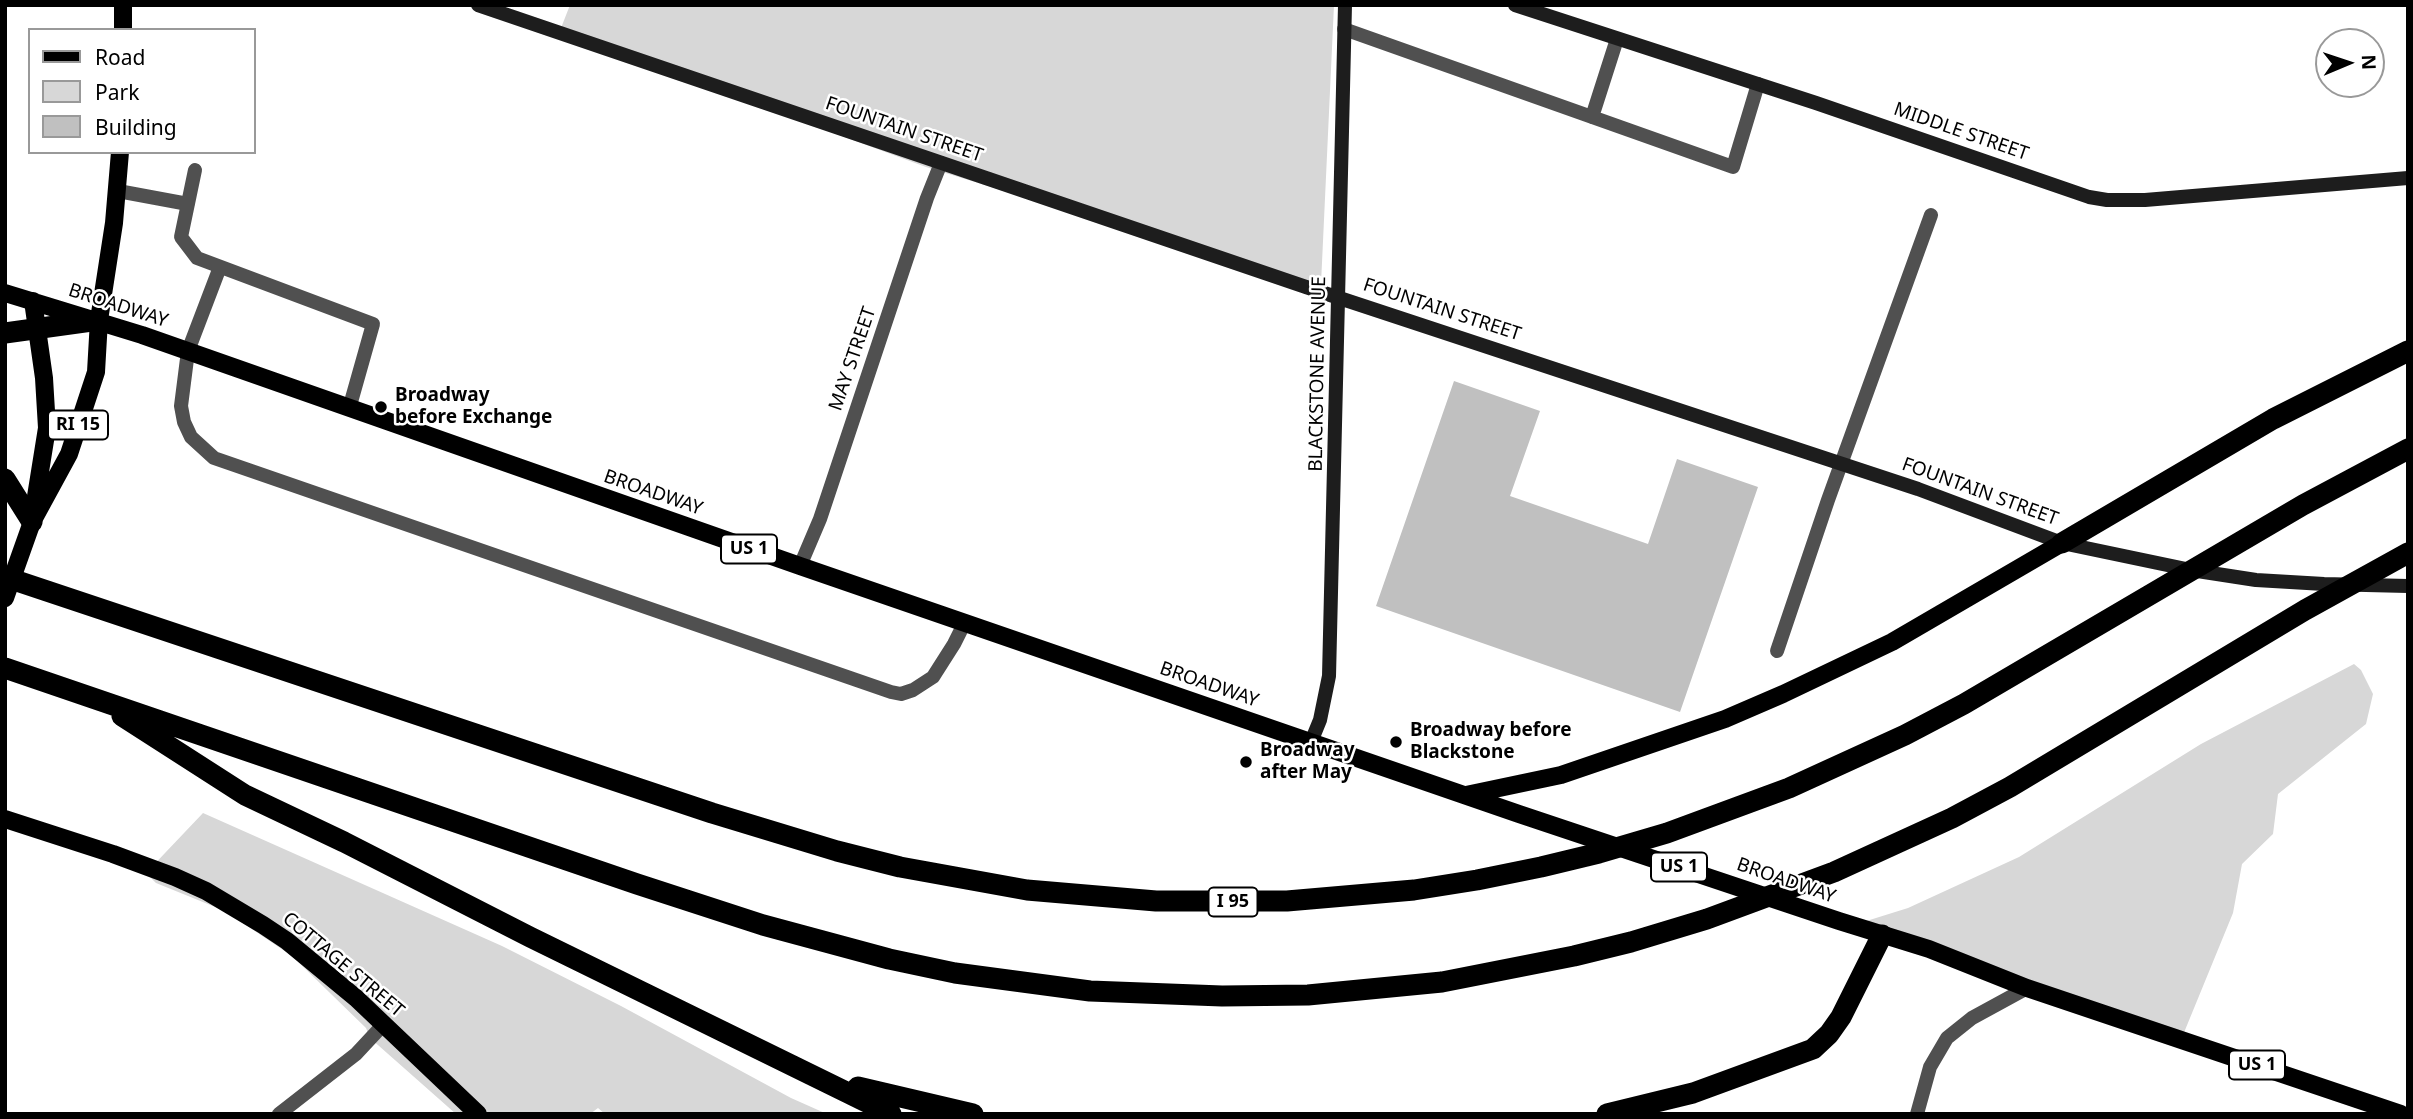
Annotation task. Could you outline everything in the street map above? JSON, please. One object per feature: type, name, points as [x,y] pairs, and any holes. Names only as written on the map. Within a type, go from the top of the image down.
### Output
[{"type":"highway","name":"US 1","points":[[5,333],[99,320]]},
{"type":"highway","points":[[2062,543],[2273,419],[2408,351]]},
{"type":"highway","name":"I 95","points":[[5,577],[712,813],[837,851],[913,870],[1027,890],[1156,901],[1287,901],[1414,890],[1541,867],[1667,833],[1789,788],[1905,735],[1964,704],[2303,505],[2408,449]]},
{"type":"highway","points":[[5,479],[32,522]]},
{"type":"highway","points":[[5,668],[662,893],[813,940],[889,960],[955,973],[1090,991],[1222,996],[1308,995],[1442,982],[1574,956],[1707,919],[1833,872],[1952,818],[2010,787],[2305,610],[2408,553]]},
{"type":"highway","points":[[94,698],[245,795],[891,1114]]},
{"type":"highway","points":[[1607,1114],[1693,1093],[1813,1049],[1829,1034],[1841,1017],[1882,935]]},
{"type":"highway","points":[[803,1069],[891,1096],[973,1114]]},
{"type":"main road","points":[[122,28],[123,5]]},
{"type":"main road","name":"RI 15","points":[[5,598],[32,522],[69,454],[96,372],[99,320],[118,191],[120,154]]},
{"type":"main road","name":"BROADWAY","points":[[5,293],[99,320],[1519,814],[1928,949],[2027,988],[2372,1109],[2401,1114]]},
{"type":"main road","points":[[32,522],[47,428],[44,378],[33,301]]},
{"type":"main road","points":[[1465,795],[1561,775],[1725,719],[1892,642],[2062,543]]},
{"type":"main road","name":"COTTAGE STREET","points":[[5,819],[124,858],[206,891],[287,941],[334,979],[478,1114]]},
{"type":"street","name":"FOUNTAIN STREET","points":[[478,5],[502,9],[941,163],[1956,502],[2062,543],[2256,579],[2408,586]]},
{"type":"street","name":"BLACKSTONE AVENUE","points":[[1311,742],[1320,720],[1329,676],[1345,5]]},
{"type":"street","name":"MIDDLE STREET","points":[[1516,5],[2089,197],[2146,200],[2408,177]]},
{"type":"street","points":[[1344,29],[1733,167],[1758,84]]},
{"type":"street","points":[[1592,117],[1617,39]]},
{"type":"street","name":"MAY STREET","points":[[800,566],[820,519],[941,163]]},
{"type":"street","points":[[195,170],[181,237],[197,258],[373,324],[349,408]]},
{"type":"street","points":[[118,191],[188,204]]},
{"type":"street","points":[[1777,651],[1841,463],[1931,215]]},
{"type":"street","points":[[220,267],[188,351],[181,406],[191,438],[214,458],[891,692],[901,694],[913,690],[933,677],[964,622]]},
{"type":"street","points":[[1917,1114],[1930,1068],[1947,1038],[1972,1018],[2027,988]]},
{"type":"street","points":[[279,1114],[356,1054],[383,1025]]},
{"type":"green space","points":[[570,5],[1334,5],[1321,284],[1304,283],[926,167],[568,35],[561,28]]},
{"type":"green space","points":[[2354,664],[2361,670],[2373,694],[2366,724],[2278,794],[2273,834],[2242,864],[2233,913],[2183,1035],[1860,923],[1908,908],[2019,857],[2201,744]]},
{"type":"green space","points":[[203,813],[502,946],[621,1006],[791,1098],[827,1114],[605,1114],[598,1108],[590,1114],[456,1114],[370,1038],[366,1028],[292,956],[225,911],[156,883],[146,873]]},
{"type":"building","points":[[1454,381],[1540,411],[1510,496],[1648,544],[1677,459],[1758,487],[1680,712],[1376,606]]},
{"type":"place","name":"Broadway before Exchange","points":[[381,407]]},
{"type":"place","name":"Broadway before Blackstone","points":[[1396,742]]},
{"type":"place","name":"Broadway after May","points":[[1246,762]]}]
